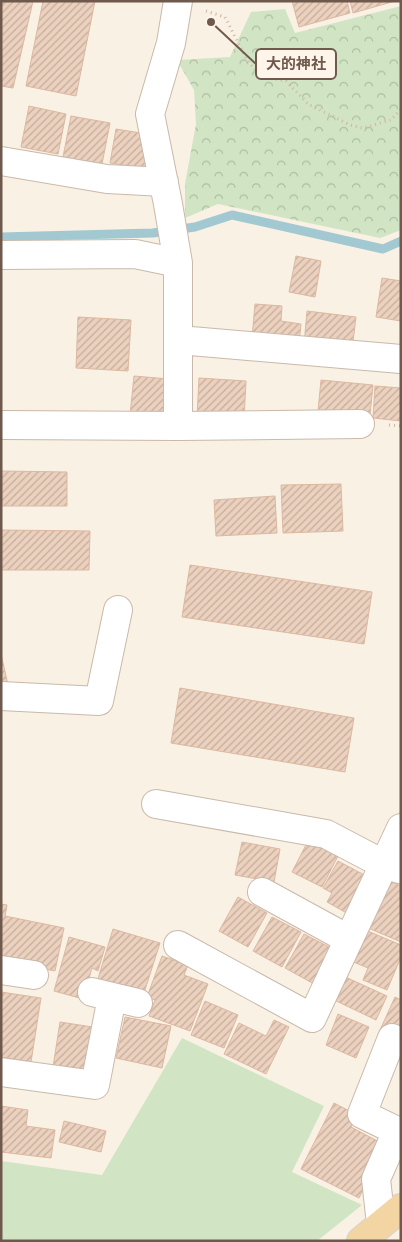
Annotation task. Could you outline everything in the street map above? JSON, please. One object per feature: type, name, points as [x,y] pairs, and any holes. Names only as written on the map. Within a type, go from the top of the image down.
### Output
[{"type":"street","points":[[178,1],[171,43],[150,114],[178,263],[178,426]]},
{"type":"street","points":[[1,161],[107,179],[166,193]]},
{"type":"street","points":[[1,255],[134,254],[178,263]]},
{"type":"street","points":[[179,340],[401,359]]},
{"type":"street","points":[[1,425],[360,424]]},
{"type":"street","points":[[1,696],[99,702],[118,610]]},
{"type":"street","points":[[156,804],[326,834],[392,867]]},
{"type":"street","points":[[178,945],[312,1018],[348,939],[392,867],[401,828]]},
{"type":"street","points":[[262,892],[348,939]]},
{"type":"street","points":[[1,970],[34,975]]},
{"type":"street","points":[[1,1072],[95,1085],[114,997]]},
{"type":"street","points":[[381,1224],[376,1179],[397,1131],[362,1114],[392,1038]]},
{"type":"path","points":[[205,6],[206,12],[225,17],[247,60],[260,76],[286,81],[308,104],[350,125],[363,128],[391,120],[401,108]]},
{"type":"green space","points":[[401,6],[401,230],[380,238],[218,204],[185,218],[185,184],[196,124],[194,90],[177,60],[230,57],[251,12],[285,9],[295,33]]},
{"type":"green space","points":[[182,1038],[324,1106],[292,1172],[362,1205],[317,1241],[1,1241],[1,1161],[102,1175]]},
{"type":"building","points":[[1,1],[33,1],[13,88],[1,86]]},
{"type":"building","points":[[43,1],[95,1],[76,96],[26,86]]},
{"type":"building","points":[[292,1],[347,1],[350,13],[299,27]]},
{"type":"building","points":[[350,1],[395,1],[353,13]]},
{"type":"building","points":[[29,106],[66,114],[58,154],[21,147]]},
{"type":"building","points":[[71,116],[110,123],[102,164],[63,157]]},
{"type":"building","points":[[116,129],[141,133],[150,149],[146,169],[110,163]]},
{"type":"building","points":[[296,256],[321,261],[315,297],[289,292]]},
{"type":"building","points":[[382,278],[401,281],[401,321],[376,317]]},
{"type":"building","points":[[255,304],[282,306],[281,321],[301,324],[299,343],[252,338]]},
{"type":"building","points":[[307,311],[356,317],[352,350],[304,345]]},
{"type":"building","points":[[78,317],[131,320],[128,371],[76,368]]},
{"type":"building","points":[[134,376],[169,379],[165,420],[130,415]]},
{"type":"building","points":[[199,378],[246,381],[244,419],[197,417]]},
{"type":"building","points":[[321,380],[373,385],[370,415],[318,411]]},
{"type":"building","points":[[375,386],[401,388],[401,421],[373,418]]},
{"type":"building","points":[[1,471],[67,472],[67,506],[1,506]]},
{"type":"building","points":[[341,484],[343,531],[283,533],[281,485]]},
{"type":"building","points":[[275,496],[277,533],[216,536],[214,500]]},
{"type":"building","points":[[1,530],[90,531],[89,570],[1,570]]},
{"type":"building","points":[[190,565],[372,592],[364,644],[182,617]]},
{"type":"building","points":[[1,654],[8,685],[1,686]]},
{"type":"building","points":[[180,688],[354,718],[345,772],[171,743]]},
{"type":"building","points":[[308,841],[338,856],[322,887],[292,872]]},
{"type":"building","points":[[242,842],[280,849],[274,882],[235,875]]},
{"type":"building","points":[[338,861],[372,879],[352,916],[327,902],[332,893],[323,888]]},
{"type":"building","points":[[388,880],[401,886],[401,942],[359,924]]},
{"type":"building","points":[[238,897],[267,913],[248,947],[219,931]]},
{"type":"building","points":[[1,904],[7,905],[5,916],[64,928],[55,971],[1,960]]},
{"type":"building","points":[[272,917],[301,932],[282,967],[253,951]]},
{"type":"building","points":[[358,927],[401,945],[401,957],[387,990],[363,980],[368,968],[344,958]]},
{"type":"building","points":[[113,929],[160,943],[143,996],[97,982]]},
{"type":"building","points":[[304,934],[333,949],[314,984],[285,968]]},
{"type":"building","points":[[69,937],[105,947],[98,971],[92,968],[83,999],[54,991]]},
{"type":"building","points":[[162,956],[188,965],[184,975],[208,984],[190,1031],[149,1016],[155,1000],[147,997]]},
{"type":"building","points":[[341,975],[387,996],[376,1020],[330,998]]},
{"type":"building","points":[[1,992],[41,998],[31,1062],[1,1057]]},
{"type":"building","points":[[395,997],[401,1000],[401,1039],[380,1030]]},
{"type":"building","points":[[205,1001],[238,1015],[224,1048],[191,1035]]},
{"type":"building","points":[[338,1014],[369,1027],[356,1058],[326,1045]]},
{"type":"building","points":[[125,1017],[171,1026],[162,1068],[116,1058]]},
{"type":"building","points":[[274,1020],[289,1027],[266,1074],[224,1054],[239,1023],[266,1036]]},
{"type":"building","points":[[60,1022],[99,1028],[92,1073],[53,1067]]},
{"type":"building","points":[[334,1103],[357,1115],[351,1127],[385,1145],[359,1198],[301,1169]]},
{"type":"building","points":[[1,1106],[28,1110],[26,1126],[55,1130],[51,1158],[1,1152]]},
{"type":"building","points":[[64,1121],[106,1131],[101,1152],[59,1142]]},
{"type":"waterway","points":[[1,237],[153,233],[195,227],[232,215],[383,249],[401,241]]},
{"type":"place","name":"大的神社","points":[[211,22]]}]
